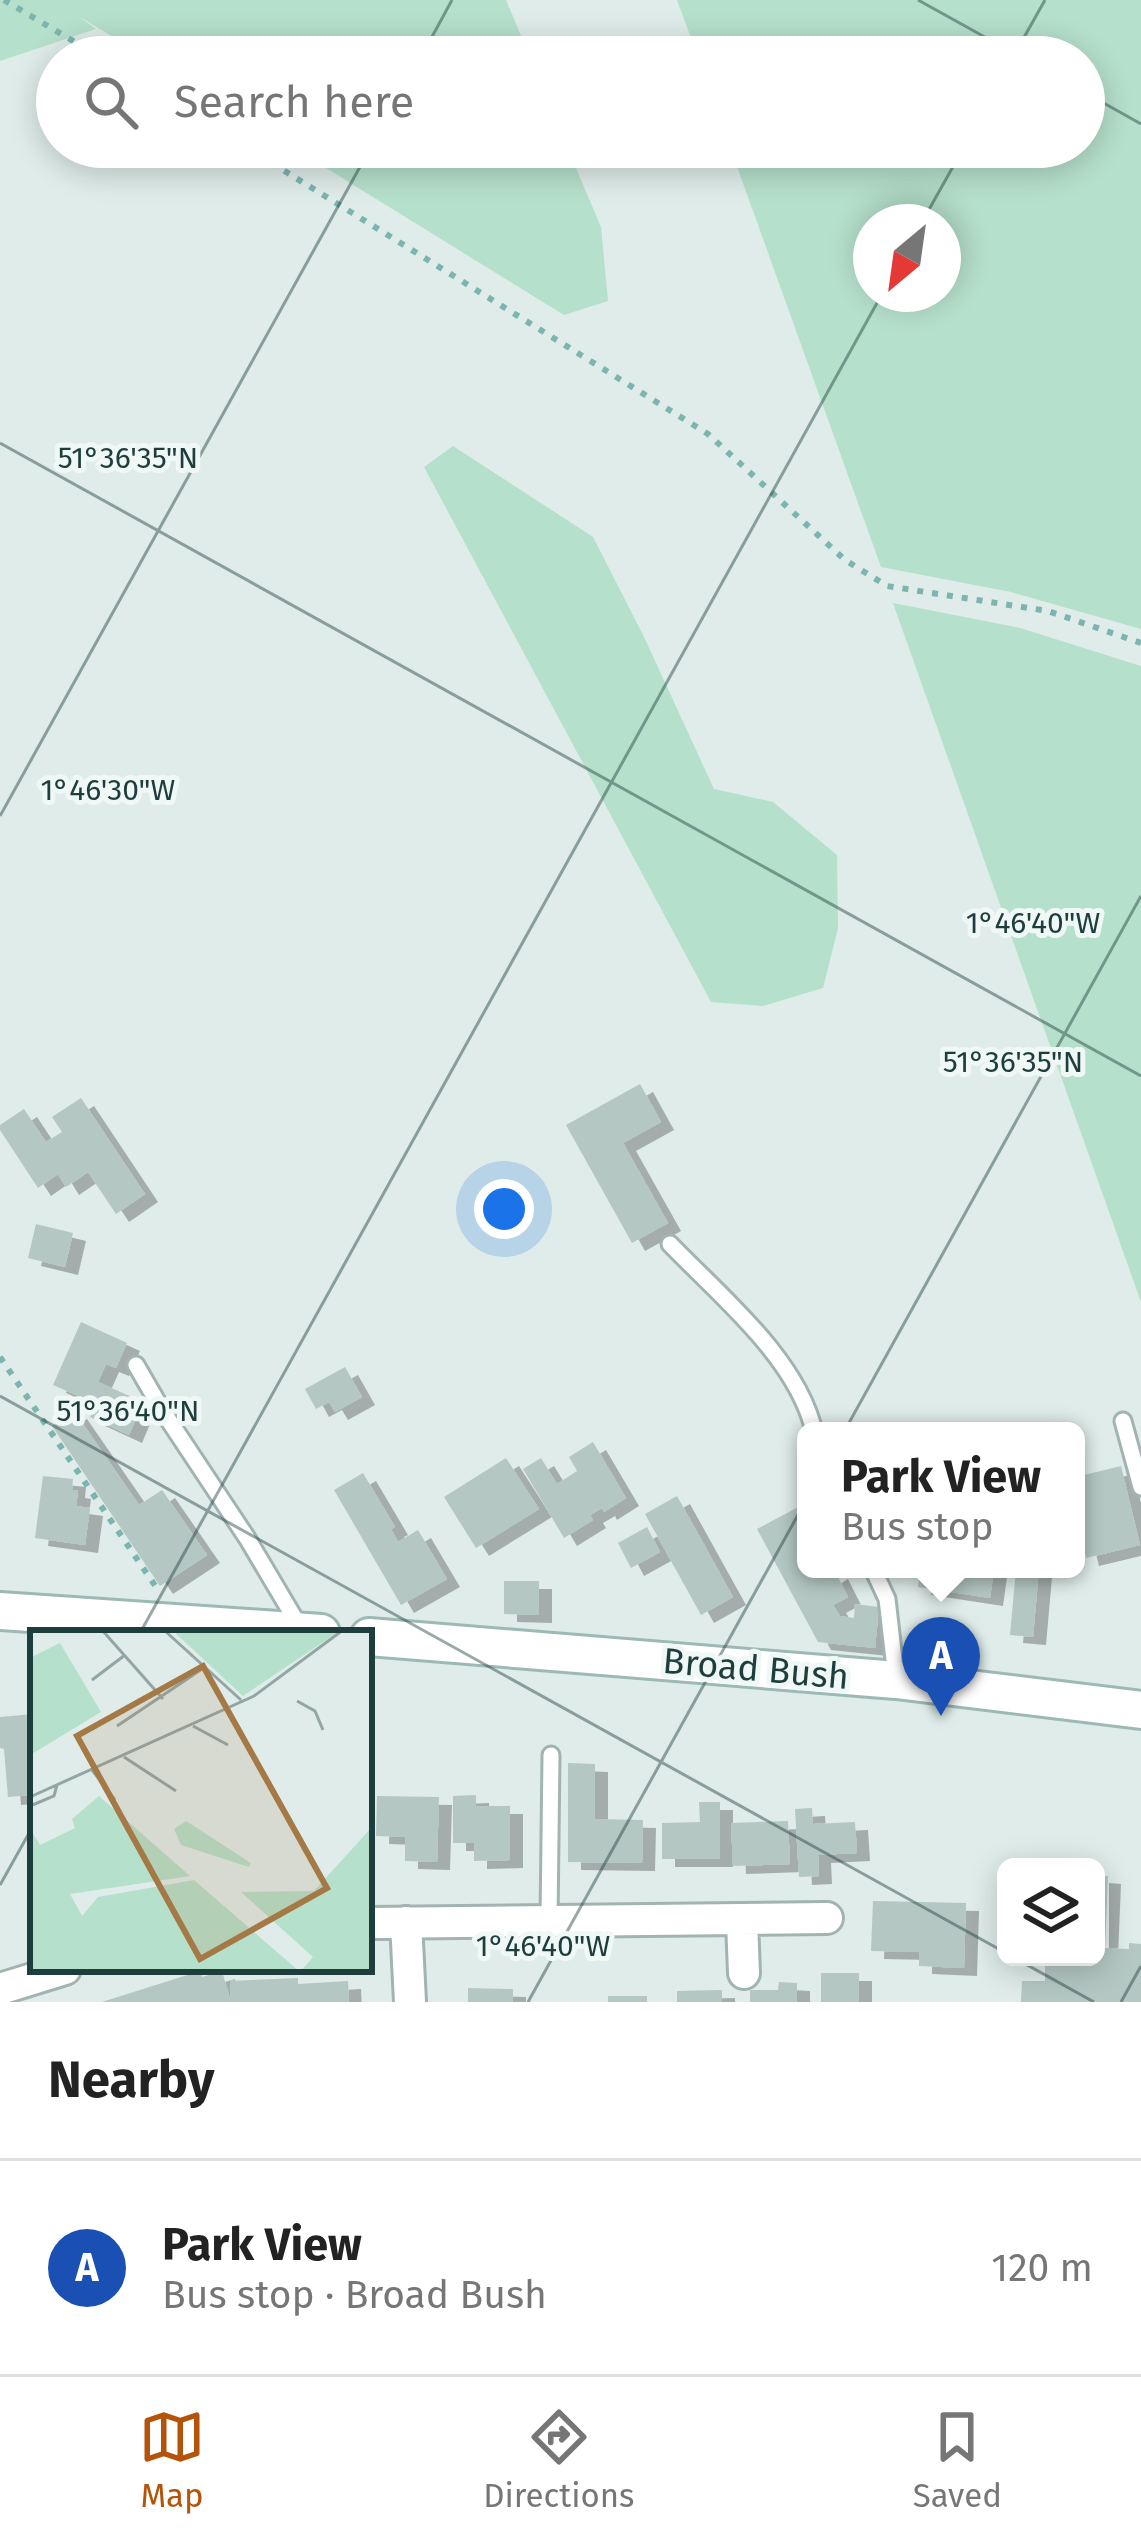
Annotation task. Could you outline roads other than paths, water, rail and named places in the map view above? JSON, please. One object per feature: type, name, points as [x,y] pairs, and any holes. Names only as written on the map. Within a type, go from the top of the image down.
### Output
[{"type":"main road","points":[[0,1611],[281,1630]]},
{"type":"main road","name":"Broad Bush","points":[[372,1637],[896,1680],[1141,1710]]},
{"type":"street","points":[[372,1923],[827,1918]]},
{"type":"street","points":[[742,1921],[744,1973]]},
{"type":"street","points":[[406,1922],[410,2002]]},
{"type":"street","points":[[0,1989],[55,1972]]},
{"type":"lane","points":[[670,1244],[765,1342],[793,1381],[812,1422]]},
{"type":"lane","points":[[136,1365],[311,1630]]},
{"type":"lane","points":[[1123,1421],[1141,1487]]},
{"type":"lane","points":[[877,1578],[887,1599],[896,1680]]},
{"type":"lane","points":[[549,1921],[551,1755]]},
{"type":"place","name":"Park View","points":[[941,1716]]}]
